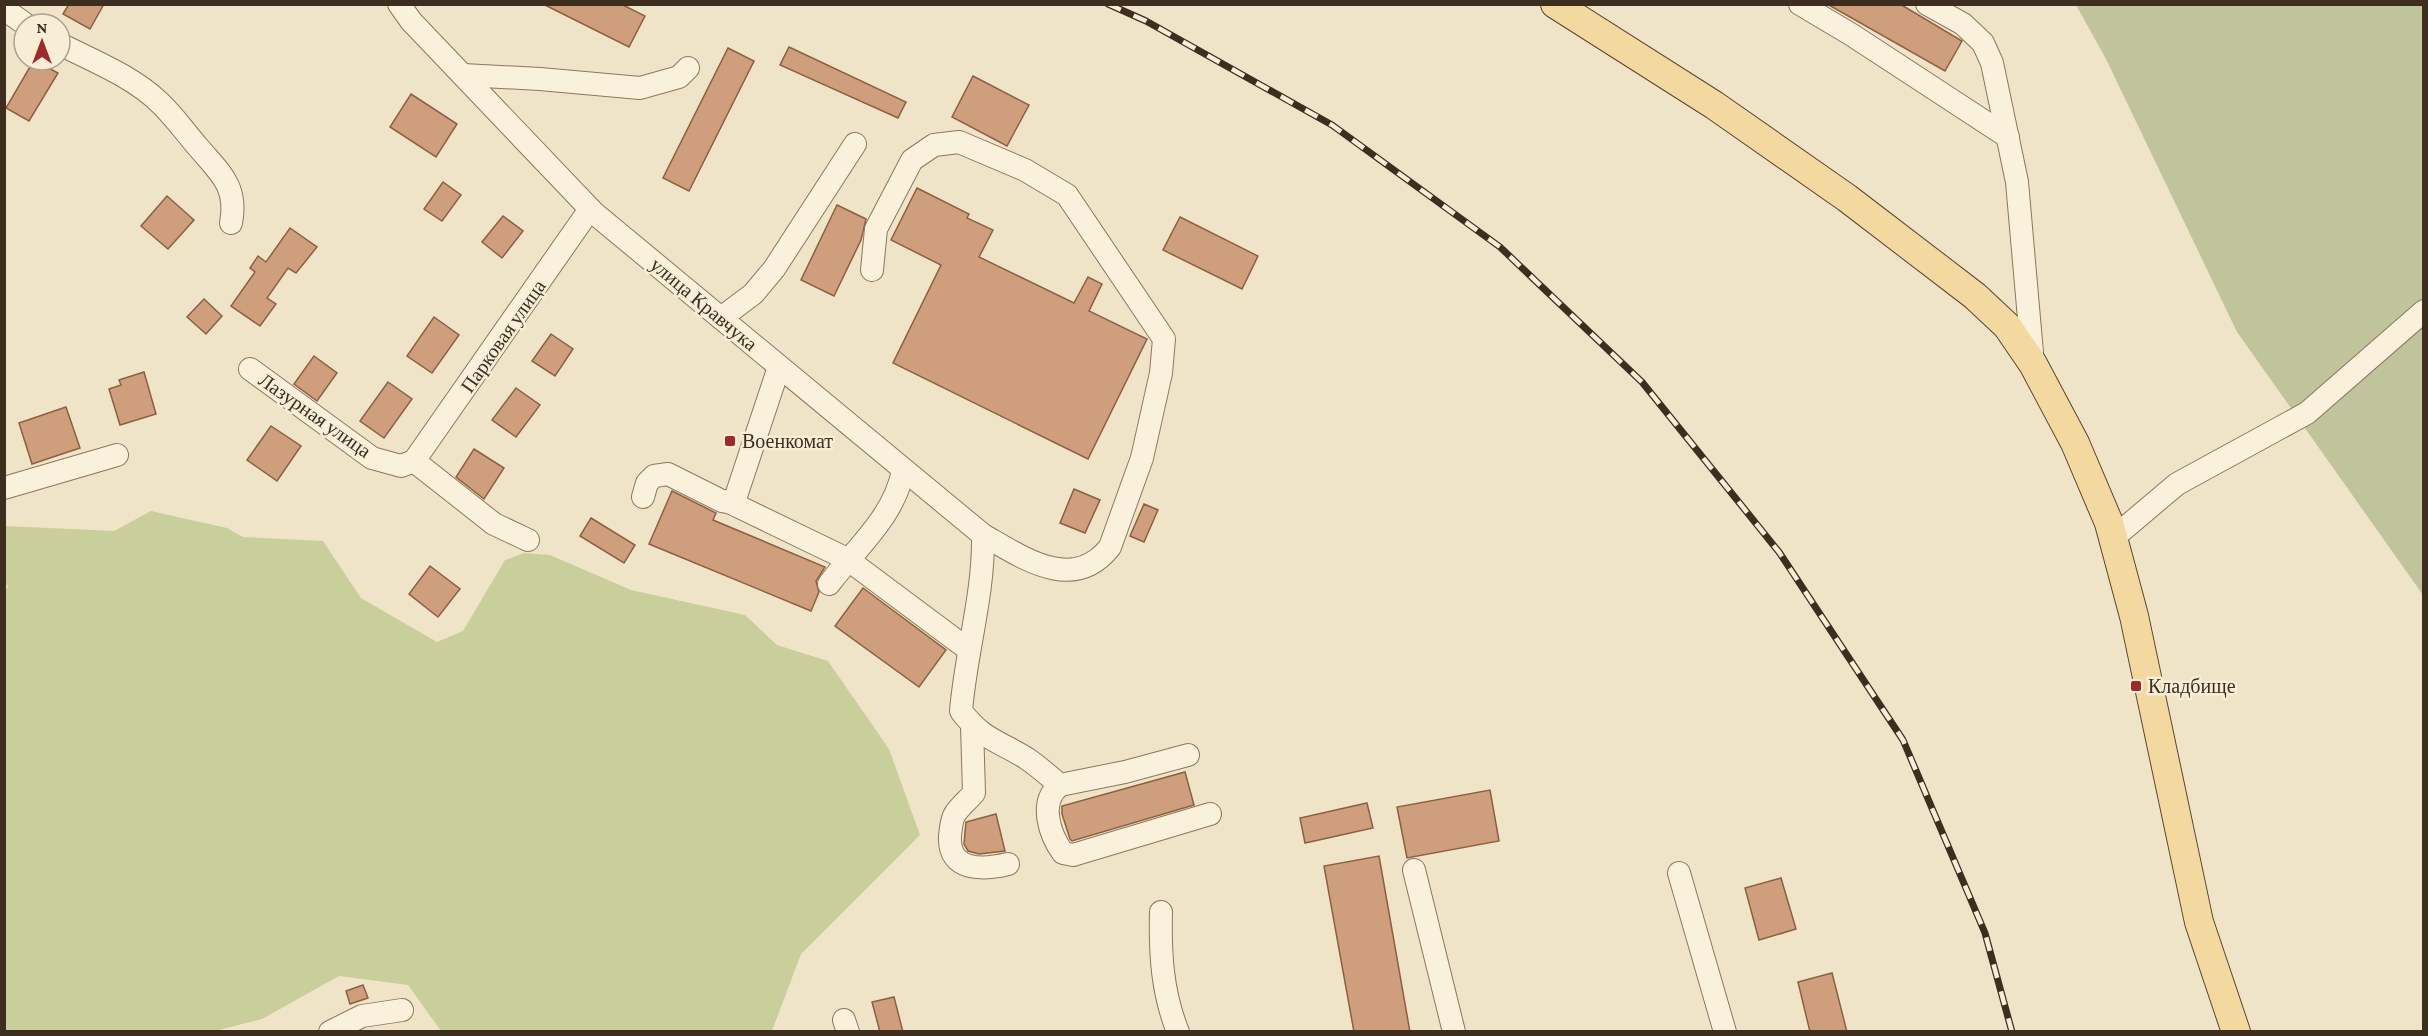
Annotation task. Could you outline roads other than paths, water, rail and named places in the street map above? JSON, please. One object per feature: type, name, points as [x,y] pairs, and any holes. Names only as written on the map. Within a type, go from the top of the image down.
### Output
[{"type":"main road","points":[[1555,4],[1714,105],[1847,198],[1975,296],[2007,326],[2033,364],[2075,443],[2113,538],[2134,616],[2199,922],[2236,1032]]},
{"type":"lane","name":"улица Кравчука","points":[[399,4],[590,209],[983,535],[1041,567],[1070,571],[1102,557],[1110,547],[1142,458],[1161,373],[1164,339],[1067,195],[1025,170],[959,142],[933,145],[912,160],[876,229],[872,270]]},
{"type":"lane","points":[[1800,4],[1852,34],[2008,137]]},
{"type":"lane","points":[[1927,4],[1963,24],[1983,43],[2000,89],[2017,182],[2033,364]]},
{"type":"lane","points":[[72,50],[135,84],[158,101],[224,176],[232,192],[231,223]]},
{"type":"lane","points":[[463,75],[640,88],[679,77],[688,68]]},
{"type":"lane","points":[[721,318],[753,294],[774,269],[855,144]]},
{"type":"lane","name":"Парковая улица","points":[[414,460],[590,209]]},
{"type":"lane","points":[[2113,538],[2177,484],[2307,413],[2424,311]]},
{"type":"lane","points":[[729,502],[740,488],[779,367]]},
{"type":"lane","name":"Лазурная улица","points":[[250,369],[372,458],[401,466],[414,460]]},
{"type":"lane","points":[[4,488],[117,455]]},
{"type":"lane","points":[[414,460],[494,524],[528,540]]},
{"type":"lane","points":[[829,584],[847,559],[886,516],[901,485],[903,470]]},
{"type":"lane","points":[[644,497],[647,483],[654,476],[668,474],[722,501],[729,502],[847,559],[969,650]]},
{"type":"lane","points":[[983,535],[983,570],[961,711],[972,726],[987,739],[1026,758],[1060,785]]},
{"type":"lane","points":[[972,726],[974,793],[954,814],[950,845],[954,857],[967,867],[987,869],[1008,864]]},
{"type":"lane","points":[[1188,754],[1125,772],[1060,785],[1050,800],[1047,815],[1052,839],[1063,853],[1073,855],[1210,814]]},
{"type":"lane","points":[[1414,870],[1454,1032]]},
{"type":"lane","points":[[1679,873],[1725,1032]]},
{"type":"lane","points":[[1161,912],[1160,953],[1167,1005],[1178,1032]]},
{"type":"lane","points":[[330,1032],[362,1017],[402,1010]]},
{"type":"railway","points":[[1108,4],[1146,21],[1332,125],[1500,247],[1642,382],[1779,552],[1903,740],[1985,933],[2012,1032]]},
{"type":"place","name":"Военкомат","points":[[730,441]]},
{"type":"place","name":"Кладбище","points":[[2136,686]]}]
